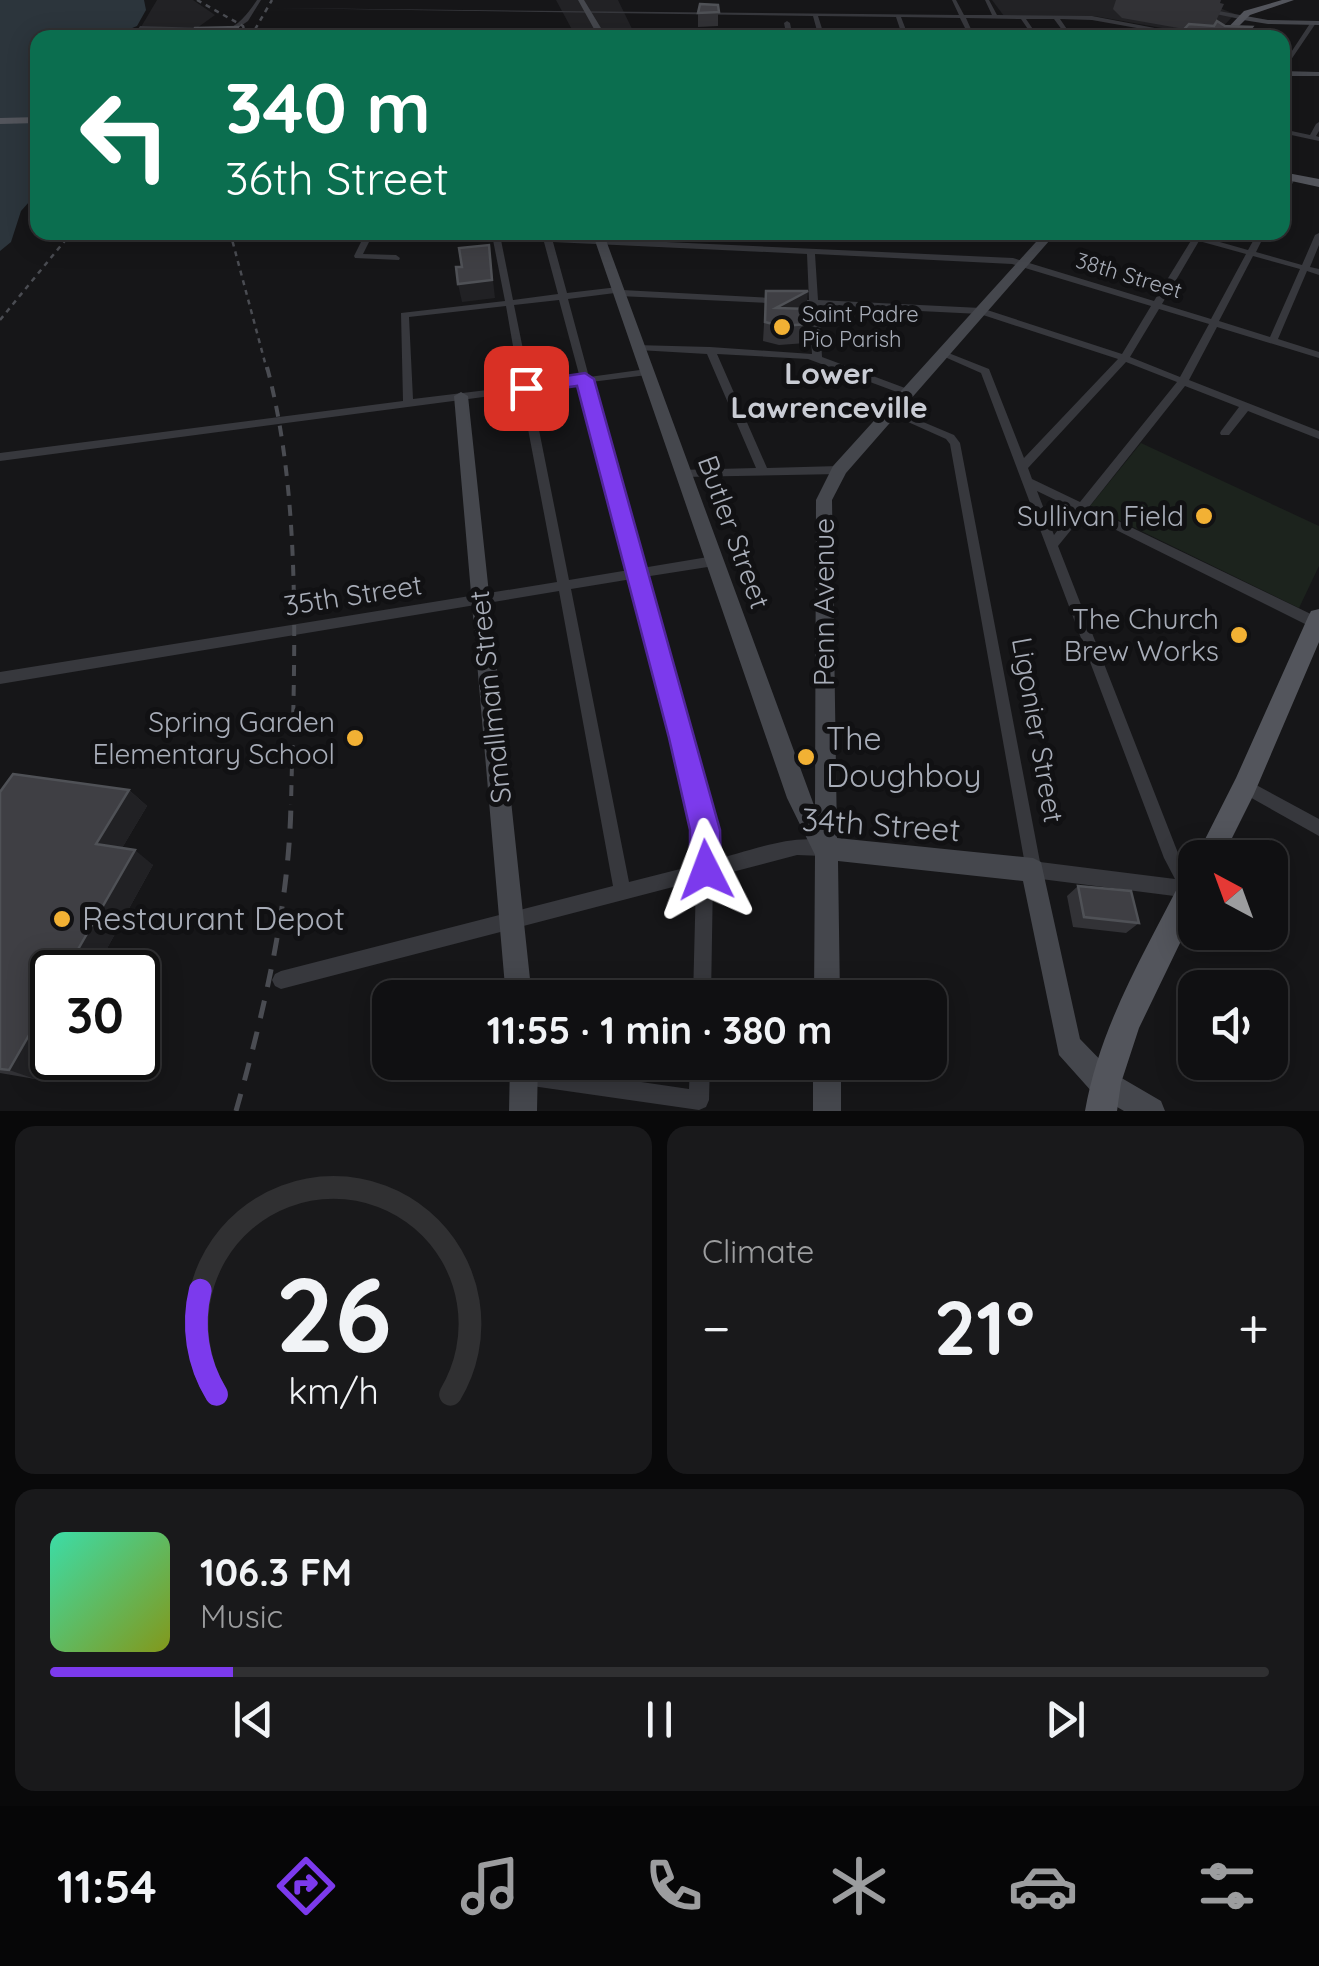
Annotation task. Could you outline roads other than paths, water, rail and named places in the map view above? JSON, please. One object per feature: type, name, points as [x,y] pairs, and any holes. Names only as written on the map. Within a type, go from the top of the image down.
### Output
[{"type":"main road","points":[[581,0],[598,30]]},
{"type":"main road","points":[[1229,30],[1237,20],[1290,0]]},
{"type":"main road","points":[[1237,20],[1316,23]]},
{"type":"main road","points":[[1290,72],[1319,74]]},
{"type":"main road","points":[[0,121],[30,120]]},
{"type":"main road","points":[[1290,177],[1319,184]]},
{"type":"main road","name":"Butler Street","points":[[600,240],[798,798],[824,848]]},
{"type":"main road","name":"Penn Avenue","points":[[828,980],[824,500],[839,470],[1045,240]]},
{"type":"main road","name":"Smallman Street","points":[[460,396],[517,980]]},
{"type":"main road","points":[[1217,840],[1318,620]]},
{"type":"main road","name":"34th Street","points":[[824,848],[1033,870]]},
{"type":"main road","name":"Ligonier Street","points":[[1033,870],[1068,1046],[1102,1097],[1151,1111]]},
{"type":"main road","points":[[1102,1097],[1113,1053],[1178,917]]},
{"type":"main road","points":[[524,1111],[525,1080]]},
{"type":"main road","points":[[827,1080],[827,1111]]},
{"type":"street","points":[[231,30],[246,20],[259,0]]},
{"type":"street","points":[[340,8],[348,0]]},
{"type":"street","points":[[954,0],[969,30]]},
{"type":"street","points":[[987,0],[996,18]]},
{"type":"street","points":[[434,10],[440,1]]},
{"type":"street","points":[[755,4],[758,30]]},
{"type":"street","points":[[278,8],[1092,18],[1164,30]]},
{"type":"street","points":[[371,30],[390,9]]},
{"type":"street","points":[[1193,9],[1237,20]]},
{"type":"street","points":[[490,30],[501,10]]},
{"type":"street","points":[[650,12],[664,30],[691,26]]},
{"type":"street","points":[[815,14],[820,30]]},
{"type":"street","points":[[898,16],[903,30]]},
{"type":"street","points":[[1024,18],[1032,30]]},
{"type":"street","points":[[1056,18],[1065,30]]},
{"type":"street","points":[[787,23],[788,30]]},
{"type":"street","points":[[1290,60],[1316,23]]},
{"type":"street","points":[[140,28],[200,30]]},
{"type":"street","points":[[1290,133],[1316,138],[1319,124]]},
{"type":"street","points":[[1273,341],[1319,235]]},
{"type":"street","points":[[366,240],[358,256],[396,258]]},
{"type":"street","points":[[498,240],[623,892]]},
{"type":"street","points":[[548,240],[705,830],[703,980]]},
{"type":"street","name":"38th Street","points":[[623,240],[1023,264],[1319,356]]},
{"type":"street","points":[[707,247],[708,240]]},
{"type":"street","points":[[1024,475],[1124,358],[1197,240]]},
{"type":"street","points":[[1212,240],[1319,272]]},
{"type":"street","points":[[1054,543],[1183,382],[1257,240]]},
{"type":"street","points":[[811,252],[816,357]]},
{"type":"street","points":[[408,404],[404,314],[618,291],[981,312],[1124,358],[1319,436]]},
{"type":"street","points":[[638,347],[816,357],[910,393]]},
{"type":"street","points":[[710,350],[763,471]]},
{"type":"street","points":[[943,354],[986,371],[1178,866]]},
{"type":"street","points":[[0,457],[647,372]]},
{"type":"street","points":[[1225,433],[1246,406]]},
{"type":"street","name":"Ligonier Street","points":[[893,412],[950,437],[955,443],[1033,870]]},
{"type":"street","points":[[682,473],[839,470]]},
{"type":"street","points":[[1024,475],[1082,508],[1318,620]]},
{"type":"street","name":"35th Street","points":[[0,678],[714,561]]},
{"type":"street","points":[[1245,786],[1319,828]]},
{"type":"street","name":"34th Street","points":[[281,980],[706,870],[798,848],[824,848]]},
{"type":"street","name":"34th Street","points":[[1033,870],[1178,884]]},
{"type":"street","points":[[591,1080],[700,1100],[700,1080]]},
{"type":"railway","points":[[197,0],[244,30]]},
{"type":"railway","points":[[255,30],[272,0]]},
{"type":"railway","points":[[0,320],[65,240]]},
{"type":"railway","points":[[232,240],[267,370]]},
{"type":"railway","points":[[267,367],[278,419],[291,528],[291,805]]},
{"type":"railway","points":[[236,1111],[273,958],[286,881],[291,803]]},
{"type":"place","name":"Saint Padre Pio Parish","points":[[782,327]]},
{"type":"place","name":"Sullivan Field","points":[[1204,516]]},
{"type":"place","name":"The Church Brew Works","points":[[1239,635]]},
{"type":"place","name":"Spring Garden Elementary School","points":[[355,738]]},
{"type":"place","name":"The Doughboy","points":[[806,757]]},
{"type":"place","name":"Restaurant Depot","points":[[62,919]]},
{"type":"district","name":"Lower Lawrenceville","points":[[829,391]]}]
